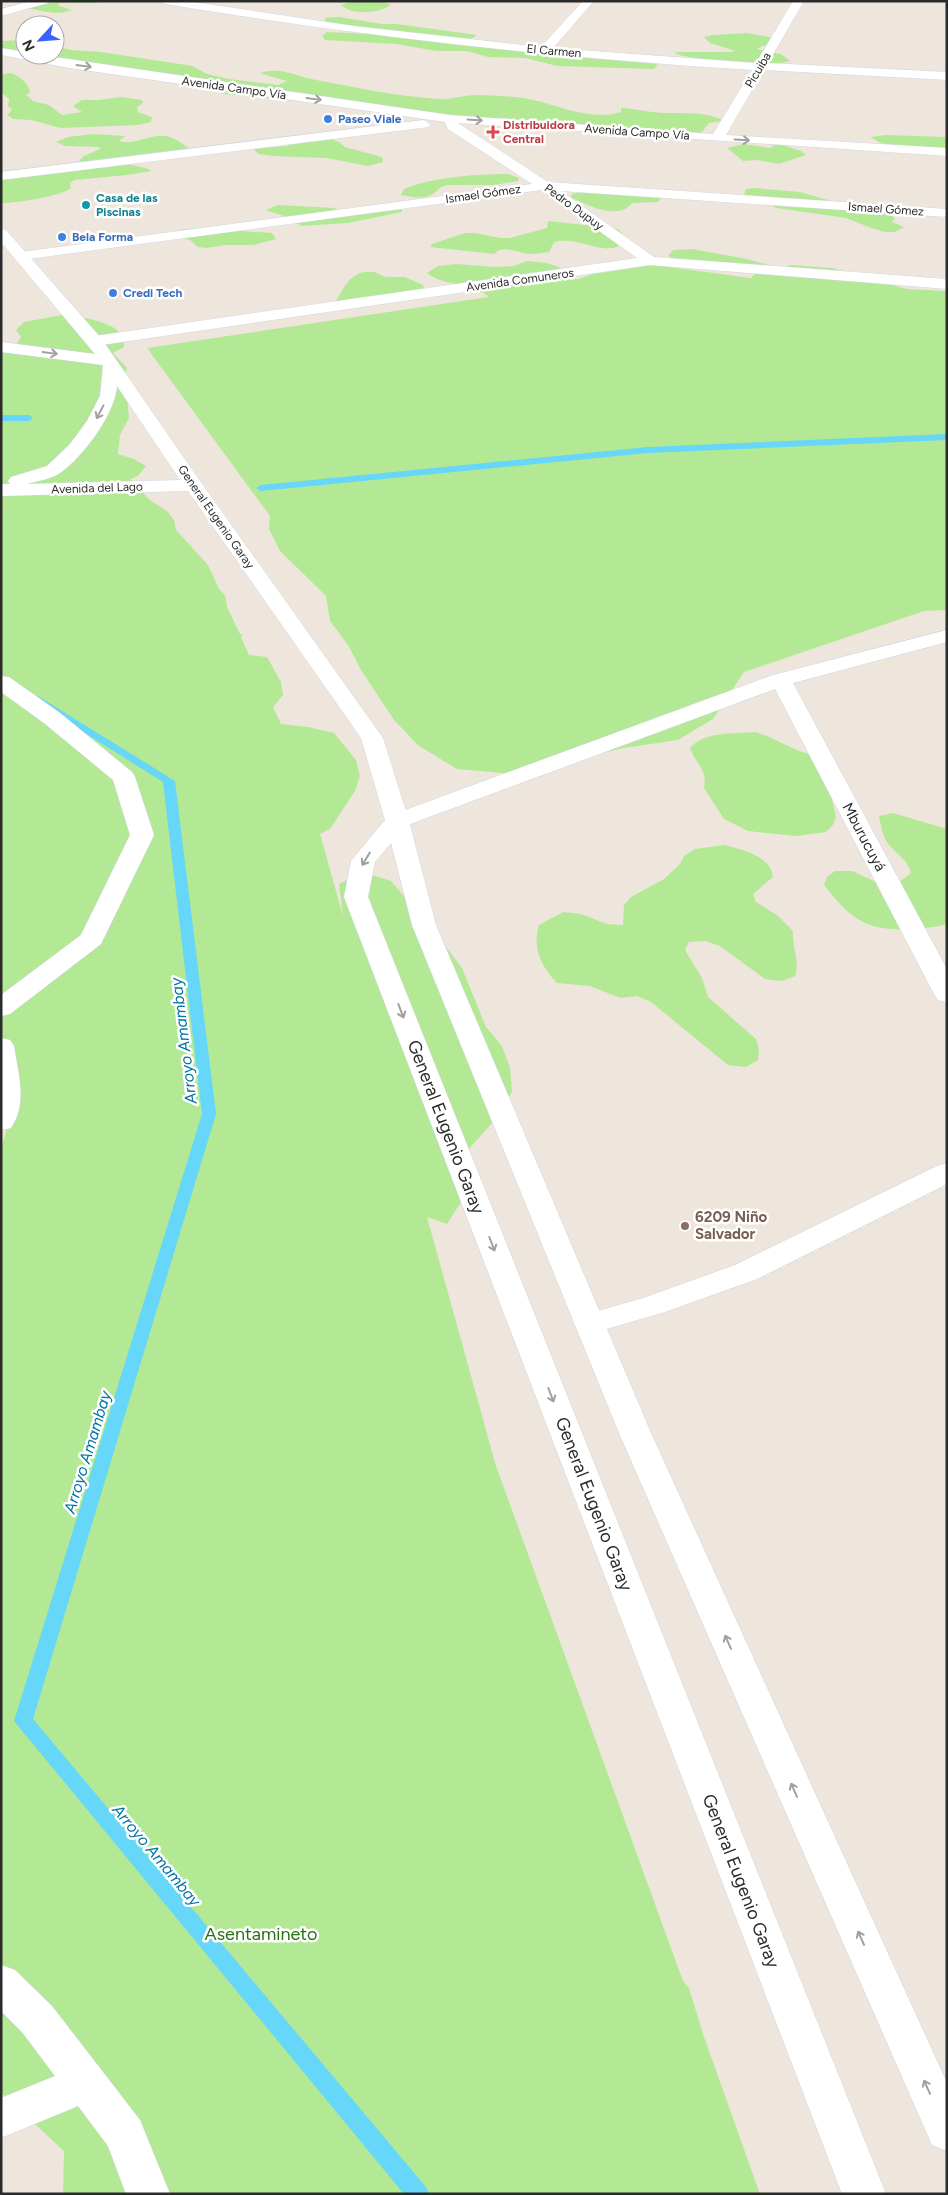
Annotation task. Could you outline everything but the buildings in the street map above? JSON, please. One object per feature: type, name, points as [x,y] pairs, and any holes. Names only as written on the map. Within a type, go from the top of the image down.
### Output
[{"type":"street","points":[[1,13],[44,1]]},
{"type":"street","name":"El Carmen","points":[[164,1],[294,22],[544,51],[760,67],[947,76]]},
{"type":"street","points":[[544,51],[589,1]]},
{"type":"street","name":"Picuiba","points":[[717,138],[800,1]]},
{"type":"street","name":"Avenida Campo Vía","points":[[1,51],[79,65],[451,120],[947,152]]},
{"type":"street","points":[[84,53],[113,57]]},
{"type":"street","points":[[1,176],[451,120]]},
{"type":"street","name":"Pedro Dupuy","points":[[451,120],[453,126],[546,186],[650,261]]},
{"type":"street","name":"Avenida Campo Vía","points":[[706,124],[839,133]]},
{"type":"street","name":"Ismael Gómez","points":[[21,256],[546,186],[947,213]]},
{"type":"street","name":"General Eugenio Garay","points":[[1,233],[95,341],[193,485],[372,738],[397,821],[424,925],[635,1432],[947,2131]]},
{"type":"street","name":"Avenida Comuneros","points":[[95,341],[650,261],[947,284]]},
{"type":"street","points":[[1,347],[109,363],[108,396],[95,422],[76,448],[53,470],[1,486]]},
{"type":"street","name":"Avenida del Lago","points":[[1,490],[193,485]]},
{"type":"street","points":[[397,821],[781,680],[947,636]]},
{"type":"street","name":"Mburucuyá","points":[[781,680],[947,994]]},
{"type":"street","points":[[1,682],[52,718],[124,778],[142,835],[92,940],[1,1008]]},
{"type":"street","name":"General Eugenio Garay","points":[[397,821],[363,861],[356,896],[864,2194]]},
{"type":"street","points":[[1,1046],[8,1096],[1,1122]]},
{"type":"street","points":[[589,1324],[654,1305],[746,1272],[947,1172]]},
{"type":"street","points":[[1,1983],[37,2019],[125,2134],[148,2194]]},
{"type":"street","points":[[1,2118],[86,2083]]},
{"type":"green space","points":[[55,1],[102,1],[94,3],[60,3],[57,5],[72,10],[60,13],[27,8]]},
{"type":"green space","points":[[352,1],[385,2],[391,5],[380,10],[358,12],[341,5]]},
{"type":"green space","points":[[339,17],[477,35],[471,39],[406,38],[418,40],[518,49],[541,55],[649,62],[658,65],[654,69],[557,66],[525,58],[488,57],[467,51],[436,51],[397,44],[325,40],[322,36],[327,32],[374,34],[325,22],[325,18]]},
{"type":"green space","points":[[747,33],[775,38],[776,44],[762,46],[757,49],[781,54],[790,61],[781,63],[733,62],[676,54],[676,52],[735,51],[710,43],[704,37]]},
{"type":"green space","points":[[15,40],[15,57],[1,55],[1,41]]},
{"type":"green space","points":[[65,48],[193,66],[207,74],[229,79],[278,85],[287,81],[259,73],[280,71],[358,88],[422,98],[443,99],[476,95],[514,97],[594,115],[608,115],[621,112],[621,108],[624,108],[649,112],[707,115],[724,121],[709,123],[701,133],[634,134],[225,94],[192,85],[61,65],[65,65]]},
{"type":"green space","points":[[10,73],[26,83],[30,93],[26,95],[33,101],[49,105],[62,115],[82,112],[73,106],[82,100],[122,97],[142,100],[143,103],[137,107],[138,112],[152,117],[151,122],[138,125],[61,128],[31,120],[13,119],[7,115],[12,110],[8,106],[9,99],[1,92],[1,75]]},
{"type":"green space","points":[[93,134],[125,136],[119,141],[124,142],[165,136],[173,138],[193,149],[128,164],[151,171],[75,180],[70,183],[71,188],[59,194],[3,203],[1,200],[1,179],[75,165],[84,156],[100,149],[99,147],[65,146],[56,142],[68,137]]},
{"type":"green space","points":[[886,135],[947,137],[947,149],[896,147],[886,145],[871,137]]},
{"type":"green space","points":[[327,137],[345,147],[382,157],[383,162],[368,166],[326,158],[258,154],[254,149],[286,146],[310,139]]},
{"type":"green space","points":[[743,144],[770,148],[775,145],[783,145],[801,151],[806,155],[779,164],[757,160],[743,161],[727,148]]},
{"type":"green space","points":[[509,174],[519,178],[518,181],[494,185],[448,185],[427,197],[401,195],[404,189],[441,179]]},
{"type":"green space","points":[[746,189],[800,192],[835,202],[890,213],[895,219],[892,222],[904,227],[895,232],[885,232],[846,218],[776,208],[772,205],[806,206],[823,209],[828,207],[744,195]]},
{"type":"green space","points":[[586,191],[661,199],[658,202],[632,203],[627,208],[611,211],[593,207],[571,197],[572,194]]},
{"type":"green space","points":[[278,205],[335,208],[337,211],[394,207],[402,209],[402,212],[348,223],[301,226],[289,218],[266,210]]},
{"type":"green space","points":[[548,221],[613,228],[619,230],[625,237],[618,243],[619,246],[612,248],[563,241],[554,242],[549,252],[531,254],[506,249],[494,254],[430,247],[432,244],[465,233],[510,238],[547,228]]},
{"type":"green space","points":[[198,228],[272,233],[276,239],[254,245],[225,245],[207,248],[198,247],[190,240],[175,237],[179,230]]},
{"type":"green space","points":[[692,249],[747,259],[780,268],[791,265],[832,268],[907,289],[947,291],[947,610],[924,611],[744,672],[713,719],[678,740],[624,748],[513,774],[457,769],[419,746],[394,720],[361,670],[348,645],[330,621],[326,596],[280,551],[269,529],[270,516],[147,348],[489,297],[482,292],[442,281],[427,273],[438,266],[457,264],[495,267],[514,266],[527,261],[547,263],[561,268],[557,275],[542,279],[561,280],[578,279],[593,274],[654,265],[751,278],[756,272],[681,261],[668,256],[673,250]]},
{"type":"green space","points":[[364,272],[374,272],[386,277],[405,277],[423,285],[424,288],[420,292],[341,303],[336,301],[351,279]]},
{"type":"green space","name":"Asentamineto","points":[[62,315],[107,324],[121,335],[124,347],[113,353],[127,368],[125,375],[129,418],[120,435],[118,454],[134,459],[146,466],[138,476],[130,479],[150,500],[167,511],[174,520],[176,530],[208,565],[219,589],[225,595],[227,607],[240,634],[243,635],[241,637],[249,655],[267,657],[281,682],[283,695],[273,707],[281,724],[308,727],[334,733],[356,760],[360,776],[355,791],[330,829],[320,834],[343,916],[339,884],[363,872],[391,881],[433,930],[462,968],[486,1027],[502,1046],[510,1068],[512,1091],[502,1112],[467,1151],[461,1202],[447,1224],[427,1217],[496,1466],[683,1981],[689,1988],[703,2034],[760,2194],[63,2194],[64,2151],[1,2093],[1,1148],[17,1097],[1,1069],[1,351],[16,345],[21,337],[16,330],[24,322]]},
{"type":"green space","points":[[755,732],[798,751],[813,755],[834,793],[832,800],[836,817],[833,825],[826,832],[796,836],[748,831],[724,819],[704,788],[703,771],[690,748],[711,736]]},
{"type":"green space","points":[[893,813],[947,829],[947,924],[928,928],[905,929],[882,928],[872,925],[857,919],[837,901],[824,885],[827,877],[835,871],[852,871],[878,883],[894,886],[911,873],[907,864],[890,846],[883,833],[879,816]]},
{"type":"green space","points":[[725,845],[755,855],[762,859],[771,870],[773,877],[753,894],[756,902],[778,916],[793,931],[796,959],[795,976],[782,981],[765,979],[720,946],[705,941],[689,942],[685,950],[702,978],[708,997],[756,1039],[759,1049],[758,1060],[746,1067],[728,1065],[651,1002],[637,996],[620,998],[590,986],[557,983],[546,970],[537,949],[539,925],[563,912],[581,914],[607,924],[623,925],[624,905],[631,897],[664,879],[680,864],[684,856],[695,849]]},
{"type":"waterway","points":[[1,418],[29,418]]},
{"type":"waterway","points":[[261,488],[648,450],[947,437]]},
{"type":"waterway","name":"Arroyo Amambay","points":[[38,699],[169,781],[209,1114],[23,1721],[418,2194]]},
{"type":"place","name":"Paseo Viale","points":[[328,119]]},
{"type":"place","name":"Distribuidora Central","points":[[493,132]]},
{"type":"place","name":"Casa de las Piscinas","points":[[86,205]]},
{"type":"place","name":"Bela Forma","points":[[62,237]]},
{"type":"place","name":"Credi Tech","points":[[113,293]]},
{"type":"place","name":"6209 Niño Salvador","points":[[685,1226]]}]
